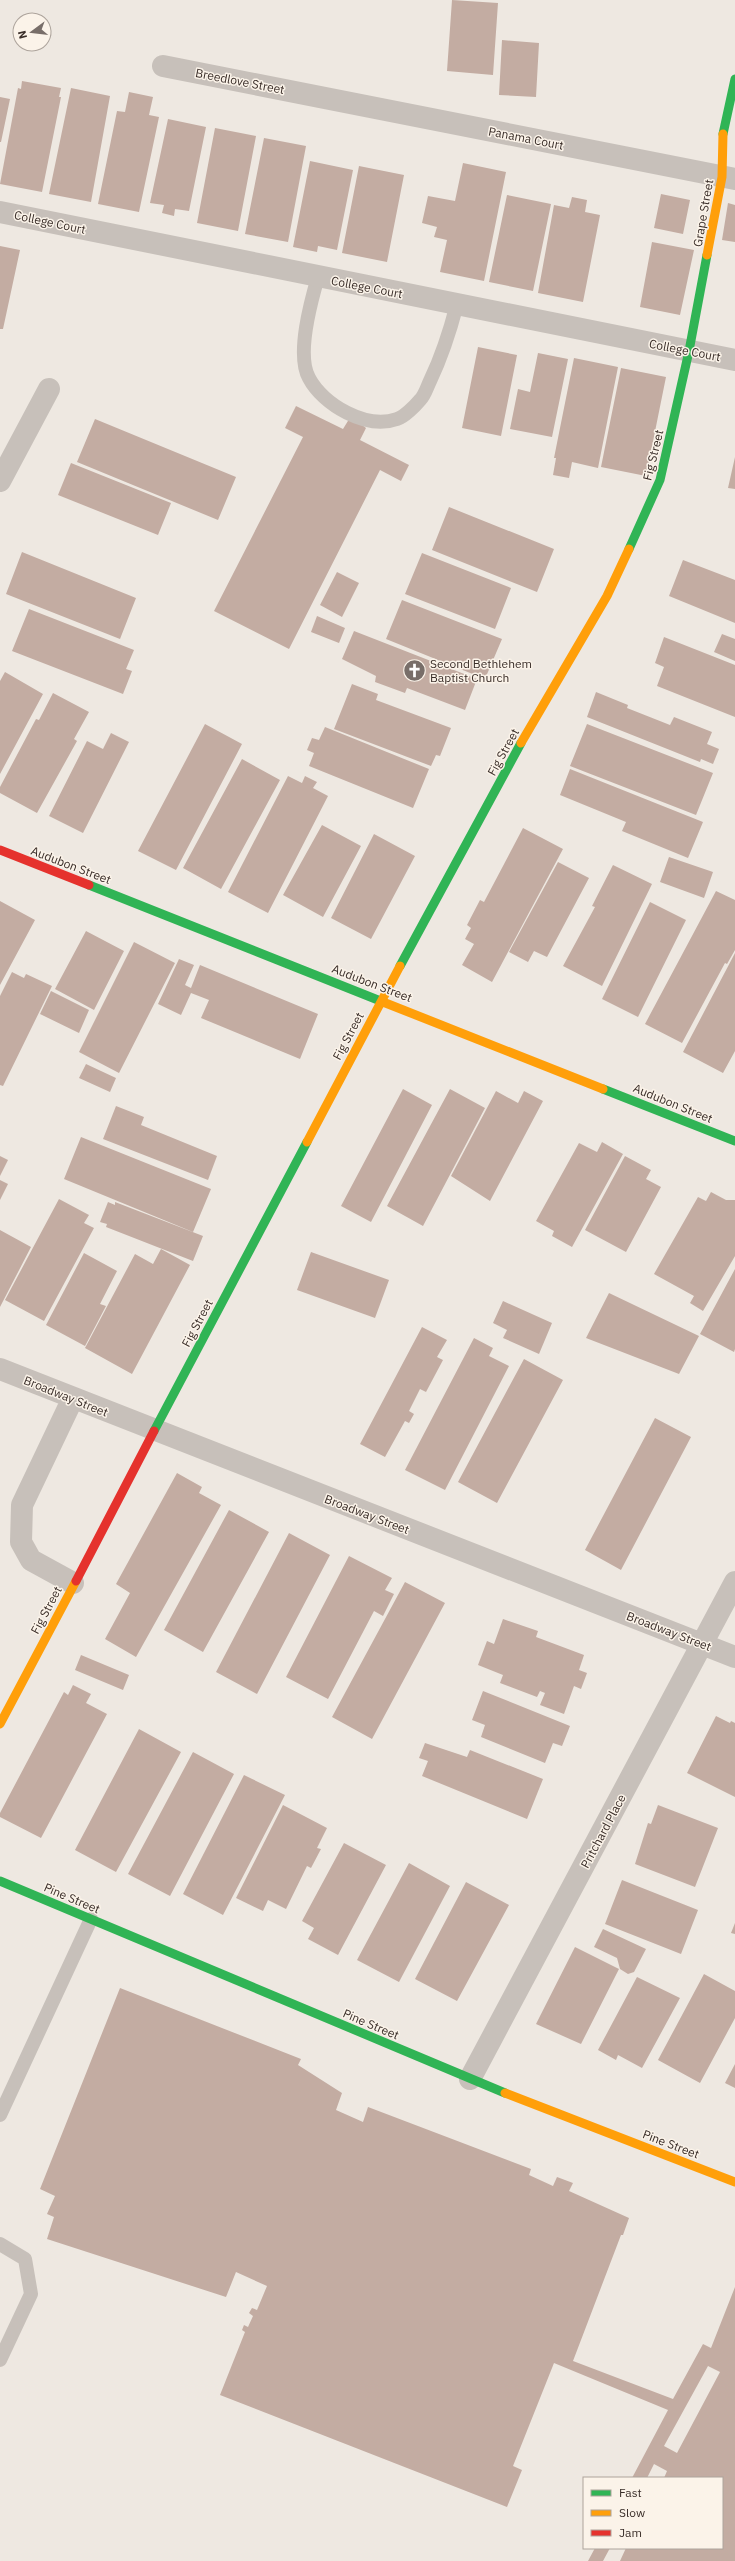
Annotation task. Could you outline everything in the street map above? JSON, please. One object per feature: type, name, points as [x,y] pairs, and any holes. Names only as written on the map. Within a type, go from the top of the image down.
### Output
[{"type":"street","name":"Breedlove Street","points":[[163,66],[317,97]]},
{"type":"street","name":"Grape Street","points":[[689,350],[728,178],[721,141],[735,79]]},
{"type":"street","name":"Panama Court","points":[[317,97],[728,178]]},
{"type":"street","name":"College Court","points":[[0,212],[735,360]]},
{"type":"street","name":"Fig Street","points":[[0,1724],[153,1431],[382,999],[552,687],[607,596],[660,480],[689,350]]},
{"type":"street","points":[[0,481],[49,389]]},
{"type":"street","name":"Audubon Street","points":[[0,850],[382,999],[735,1140]]},
{"type":"street","name":"Broadway Street","points":[[0,1369],[153,1431],[735,1657]]},
{"type":"street","points":[[73,1398],[22,1505],[21,1542],[31,1560],[73,1583]]},
{"type":"street","name":"Pritchard Place","points":[[470,2079],[735,1582]]},
{"type":"street","name":"Pine Street","points":[[0,1881],[470,2079],[735,2182]]},
{"type":"lane","points":[[318,277],[307,317],[305,356],[308,378],[322,394],[336,406],[353,415],[376,422],[398,419],[421,400],[444,352],[458,304]]},
{"type":"lane","points":[[0,2115],[91,1919]]},
{"type":"lane","points":[[0,2244],[25,2259],[31,2294],[0,2360]]},
{"type":"building","points":[[452,0],[498,3],[493,75],[447,71]]},
{"type":"building","points":[[502,40],[539,43],[536,97],[499,95]]},
{"type":"building","points":[[22,81],[61,88],[59,97],[61,97],[42,192],[0,184],[18,88],[21,89]]},
{"type":"building","points":[[71,88],[110,96],[91,202],[49,194]]},
{"type":"building","points":[[129,92],[153,97],[149,115],[159,117],[139,212],[98,204],[117,111],[125,112]]},
{"type":"building","points":[[0,97],[10,99],[1,142],[0,142]]},
{"type":"building","points":[[168,119],[206,127],[189,211],[175,209],[174,216],[162,213],[164,205],[150,203]]},
{"type":"building","points":[[215,128],[256,136],[238,231],[197,223]]},
{"type":"building","points":[[264,138],[306,146],[288,242],[245,234]]},
{"type":"building","points":[[310,161],[353,170],[337,250],[318,246],[317,252],[293,247]]},
{"type":"building","points":[[463,163],[506,172],[484,281],[440,272],[447,240],[434,237],[437,227],[422,223],[428,196],[455,201]]},
{"type":"building","points":[[359,166],[404,175],[387,262],[342,253]]},
{"type":"building","points":[[661,194],[690,200],[683,234],[654,228]]},
{"type":"building","points":[[507,195],[551,204],[533,291],[489,282]]},
{"type":"building","points":[[572,197],[587,200],[585,212],[600,215],[583,302],[538,293],[554,205],[569,208]]},
{"type":"building","points":[[728,203],[735,205],[735,242],[722,240]]},
{"type":"building","points":[[652,242],[694,250],[680,315],[640,307]]},
{"type":"building","points":[[0,246],[20,250],[3,329],[0,329]]},
{"type":"building","points":[[478,347],[517,355],[501,436],[462,428]]},
{"type":"building","points":[[538,353],[568,359],[552,437],[510,429],[518,389],[530,392]]},
{"type":"building","points":[[574,358],[618,367],[598,468],[572,462],[569,478],[553,475],[556,458],[554,458]]},
{"type":"building","points":[[621,368],[666,377],[646,476],[601,467]]},
{"type":"building","points":[[296,406],[343,429],[351,416],[366,428],[360,440],[409,465],[401,481],[380,470],[289,649],[214,611],[303,437],[285,428]]},
{"type":"building","points":[[95,419],[236,477],[218,520],[77,462]]},
{"type":"building","points":[[735,457],[735,489],[728,488]]},
{"type":"building","points":[[71,463],[171,503],[158,535],[58,495]]},
{"type":"building","points":[[449,507],[554,549],[537,592],[432,550]]},
{"type":"building","points":[[22,552],[136,598],[120,639],[6,594]]},
{"type":"building","points":[[422,553],[511,588],[495,629],[405,594]]},
{"type":"building","points":[[683,560],[735,580],[735,623],[669,596]]},
{"type":"building","points":[[337,572],[359,583],[342,617],[320,605]]},
{"type":"building","points":[[402,600],[502,639],[485,679],[386,639]]},
{"type":"building","points":[[29,609],[134,650],[126,669],[132,671],[123,694],[12,651]]},
{"type":"building","points":[[317,616],[345,628],[339,643],[311,632]]},
{"type":"building","points":[[354,631],[477,679],[465,710],[407,688],[405,693],[375,682],[376,676],[342,659]]},
{"type":"building","points":[[722,634],[735,639],[735,661],[714,652]]},
{"type":"building","points":[[664,637],[735,665],[735,717],[657,686],[664,667],[655,663]]},
{"type":"building","points":[[5,672],[43,694],[0,774],[0,681]]},
{"type":"building","points":[[352,684],[378,694],[376,700],[451,728],[440,756],[436,755],[431,766],[334,729]]},
{"type":"building","points":[[596,692],[628,705],[627,708],[670,725],[674,717],[712,732],[707,744],[719,749],[713,764],[701,759],[700,762],[587,717]]},
{"type":"building","points":[[53,693],[89,712],[74,739],[77,741],[37,813],[0,793],[0,787],[36,719],[39,720]]},
{"type":"building","points":[[205,724],[242,744],[176,870],[138,851]]},
{"type":"building","points":[[587,724],[713,773],[696,815],[570,766]]},
{"type":"building","points":[[325,727],[429,769],[413,808],[309,766],[314,753],[307,750],[312,738],[319,740]]},
{"type":"building","points":[[111,733],[129,742],[83,833],[49,816],[87,741],[103,749]]},
{"type":"building","points":[[242,759],[280,780],[221,889],[183,868]]},
{"type":"building","points":[[570,769],[703,822],[688,858],[622,831],[626,822],[560,795]]},
{"type":"building","points":[[288,776],[302,783],[305,776],[317,782],[313,788],[328,796],[268,913],[228,892]]},
{"type":"building","points":[[322,825],[361,846],[323,917],[283,895]]},
{"type":"building","points":[[523,828],[563,849],[492,982],[462,965],[474,944],[465,939],[471,928],[467,925],[480,900],[484,902]]},
{"type":"building","points":[[374,834],[415,856],[371,939],[331,918]]},
{"type":"building","points":[[669,857],[713,872],[704,898],[660,882]]},
{"type":"building","points":[[558,862],[589,878],[547,957],[534,951],[528,962],[509,952]]},
{"type":"building","points":[[613,865],[652,884],[602,986],[563,966],[595,907],[592,906]]},
{"type":"building","points":[[716,891],[735,900],[735,950],[727,964],[725,963],[682,1043],[645,1024]]},
{"type":"building","points":[[0,901],[35,920],[0,985]]},
{"type":"building","points":[[650,902],[686,920],[638,1017],[602,999]]},
{"type":"building","points":[[86,931],[124,951],[94,1010],[55,989]]},
{"type":"building","points":[[134,942],[175,963],[119,1073],[79,1052]]},
{"type":"building","points":[[735,953],[735,1051],[723,1073],[683,1052]]},
{"type":"building","points":[[179,959],[194,965],[185,985],[191,988],[200,965],[318,1014],[300,1059],[201,1018],[209,1000],[191,993],[181,1015],[158,1004]]},
{"type":"building","points":[[12,972],[24,978],[26,974],[52,986],[3,1086],[0,1085],[0,996]]},
{"type":"building","points":[[51,991],[89,1010],[79,1033],[40,1014]]},
{"type":"building","points":[[86,1064],[116,1078],[110,1092],[79,1078]]},
{"type":"building","points":[[403,1089],[432,1105],[371,1222],[341,1206]]},
{"type":"building","points":[[450,1089],[485,1108],[423,1226],[387,1206]]},
{"type":"building","points":[[496,1091],[518,1103],[524,1091],[543,1101],[490,1201],[451,1176]]},
{"type":"building","points":[[116,1106],[144,1117],[141,1125],[217,1156],[208,1180],[103,1139]]},
{"type":"building","points":[[81,1137],[211,1189],[193,1232],[64,1179]]},
{"type":"building","points":[[602,1142],[623,1154],[572,1247],[552,1236],[554,1231],[536,1221],[579,1143],[597,1152]]},
{"type":"building","points":[[0,1156],[8,1160],[0,1176]]},
{"type":"building","points":[[625,1156],[651,1170],[646,1179],[661,1187],[626,1252],[585,1230]]},
{"type":"building","points":[[0,1180],[8,1184],[0,1200]]},
{"type":"building","points":[[711,1192],[726,1200],[735,1200],[735,1256],[703,1311],[690,1303],[694,1296],[654,1274],[698,1197],[706,1201]]},
{"type":"building","points":[[59,1199],[89,1215],[84,1223],[94,1228],[44,1321],[5,1300]]},
{"type":"building","points":[[108,1202],[115,1205],[115,1202],[203,1236],[193,1261],[106,1227],[107,1224],[100,1222]]},
{"type":"building","points":[[0,1230],[31,1247],[0,1307]]},
{"type":"building","points":[[161,1249],[190,1265],[132,1374],[85,1348],[135,1254],[153,1264]]},
{"type":"building","points":[[311,1252],[389,1280],[375,1318],[297,1290]]},
{"type":"building","points":[[84,1253],[117,1271],[100,1304],[106,1306],[85,1346],[46,1325]]},
{"type":"building","points":[[735,1269],[735,1349],[734,1352],[700,1334]]},
{"type":"building","points":[[609,1293],[699,1336],[679,1374],[586,1338]]},
{"type":"building","points":[[503,1301],[552,1323],[539,1354],[503,1338],[507,1330],[493,1323]]},
{"type":"building","points":[[422,1327],[447,1340],[437,1357],[443,1360],[426,1392],[420,1389],[409,1411],[414,1414],[409,1423],[405,1421],[385,1457],[360,1444]]},
{"type":"building","points":[[474,1338],[493,1348],[489,1356],[509,1366],[445,1490],[405,1470]]},
{"type":"building","points":[[524,1359],[563,1380],[497,1503],[458,1482]]},
{"type":"building","points":[[655,1418],[691,1437],[621,1570],[585,1550]]},
{"type":"building","points":[[177,1473],[202,1487],[199,1493],[221,1505],[136,1657],[105,1639],[130,1593],[116,1584]]},
{"type":"building","points":[[229,1510],[269,1532],[203,1652],[164,1630]]},
{"type":"building","points":[[289,1533],[330,1555],[257,1694],[216,1672]]},
{"type":"building","points":[[349,1556],[392,1578],[385,1590],[394,1594],[383,1616],[374,1611],[328,1699],[286,1677]]},
{"type":"building","points":[[405,1582],[445,1603],[372,1739],[332,1717]]},
{"type":"building","points":[[503,1619],[538,1631],[536,1637],[584,1655],[579,1670],[587,1673],[581,1689],[574,1686],[564,1714],[540,1705],[545,1693],[540,1691],[537,1697],[500,1683],[503,1675],[478,1665],[487,1641],[494,1644]]},
{"type":"building","points":[[81,1655],[129,1675],[123,1690],[75,1670]]},
{"type":"building","points":[[73,1685],[91,1694],[86,1703],[107,1714],[41,1838],[0,1817],[0,1813],[64,1692],[68,1695]]},
{"type":"building","points":[[483,1691],[570,1726],[562,1746],[553,1743],[545,1763],[481,1737],[485,1725],[472,1720]]},
{"type":"building","points":[[716,1716],[730,1723],[731,1721],[735,1723],[735,1797],[687,1773]]},
{"type":"building","points":[[139,1729],[181,1752],[116,1872],[75,1850]]},
{"type":"building","points":[[425,1743],[467,1757],[470,1750],[543,1779],[527,1819],[422,1776],[428,1761],[419,1758]]},
{"type":"building","points":[[193,1752],[234,1774],[170,1896],[128,1874]]},
{"type":"building","points":[[244,1775],[285,1795],[223,1915],[183,1894]]},
{"type":"building","points":[[283,1805],[327,1828],[317,1848],[321,1849],[311,1868],[307,1866],[286,1909],[268,1900],[263,1911],[236,1898]]},
{"type":"building","points":[[658,1805],[718,1828],[695,1887],[635,1864],[648,1823],[651,1824]]},
{"type":"building","points":[[344,1843],[386,1865],[338,1955],[308,1939],[314,1928],[302,1921]]},
{"type":"building","points":[[409,1863],[450,1886],[399,1982],[357,1960]]},
{"type":"building","points":[[622,1880],[698,1910],[681,1954],[605,1924]]},
{"type":"building","points":[[466,1882],[509,1905],[457,2001],[415,1979]]},
{"type":"building","points":[[735,1923],[735,1934],[731,1933]]},
{"type":"building","points":[[603,1929],[646,1949],[634,1972],[628,1974],[620,1969],[617,1958],[594,1947]]},
{"type":"building","points":[[575,1947],[619,1969],[581,2044],[536,2024]]},
{"type":"building","points":[[704,1974],[735,1991],[735,2018],[700,2083],[658,2060]]},
{"type":"building","points":[[637,1977],[680,1998],[642,2068],[618,2055],[616,2060],[598,2050]]},
{"type":"building","points":[[120,1988],[301,2059],[298,2065],[342,2093],[336,2110],[363,2122],[368,2107],[531,2169],[529,2175],[553,2186],[557,2177],[573,2183],[569,2191],[629,2218],[623,2235],[621,2235],[573,2361],[673,2399],[703,2344],[711,2348],[735,2287],[735,2561],[620,2561],[626,2549],[723,2549],[723,2477],[664,2477],[667,2471],[654,2464],[648,2477],[633,2477],[668,2410],[554,2363],[513,2466],[522,2470],[507,2507],[220,2395],[245,2332],[242,2330],[244,2325],[248,2327],[253,2316],[249,2313],[252,2308],[257,2310],[267,2286],[236,2272],[226,2297],[47,2239],[54,2217],[47,2214],[55,2196],[40,2189]],"holes":[[[708,2366],[720,2372],[677,2453],[664,2446]]]},
{"type":"building","points":[[735,2064],[735,2088],[725,2083]]},
{"type":"building","points":[[594,2549],[609,2549],[603,2561],[588,2561]]},
{"type":"traffic: fast","points":[[723,134],[735,79]]},
{"type":"traffic: fast","points":[[629,549],[660,480],[689,351],[707,255]]},
{"type":"traffic: fast","points":[[400,966],[521,743]]},
{"type":"traffic: fast","points":[[89,885],[383,1002]]},
{"type":"traffic: fast","points":[[603,1089],[735,1141]]},
{"type":"traffic: fast","points":[[154,1431],[307,1142]]},
{"type":"traffic: fast","points":[[0,1881],[505,2093]]},
{"type":"traffic: slow","points":[[707,255],[722,177],[723,134]]},
{"type":"traffic: slow","points":[[521,743],[607,596],[629,549]]},
{"type":"traffic: slow","points":[[307,1142],[400,966]]},
{"type":"traffic: slow","points":[[383,1002],[603,1089]]},
{"type":"traffic: slow","points":[[0,1724],[76,1581]]},
{"type":"traffic: slow","points":[[505,2093],[735,2182]]},
{"type":"traffic: jam","points":[[0,850],[89,885]]},
{"type":"traffic: jam","points":[[76,1581],[154,1431]]},
{"type":"place","name":"Second Bethlehem Baptist Church","points":[[414,670]]}]
